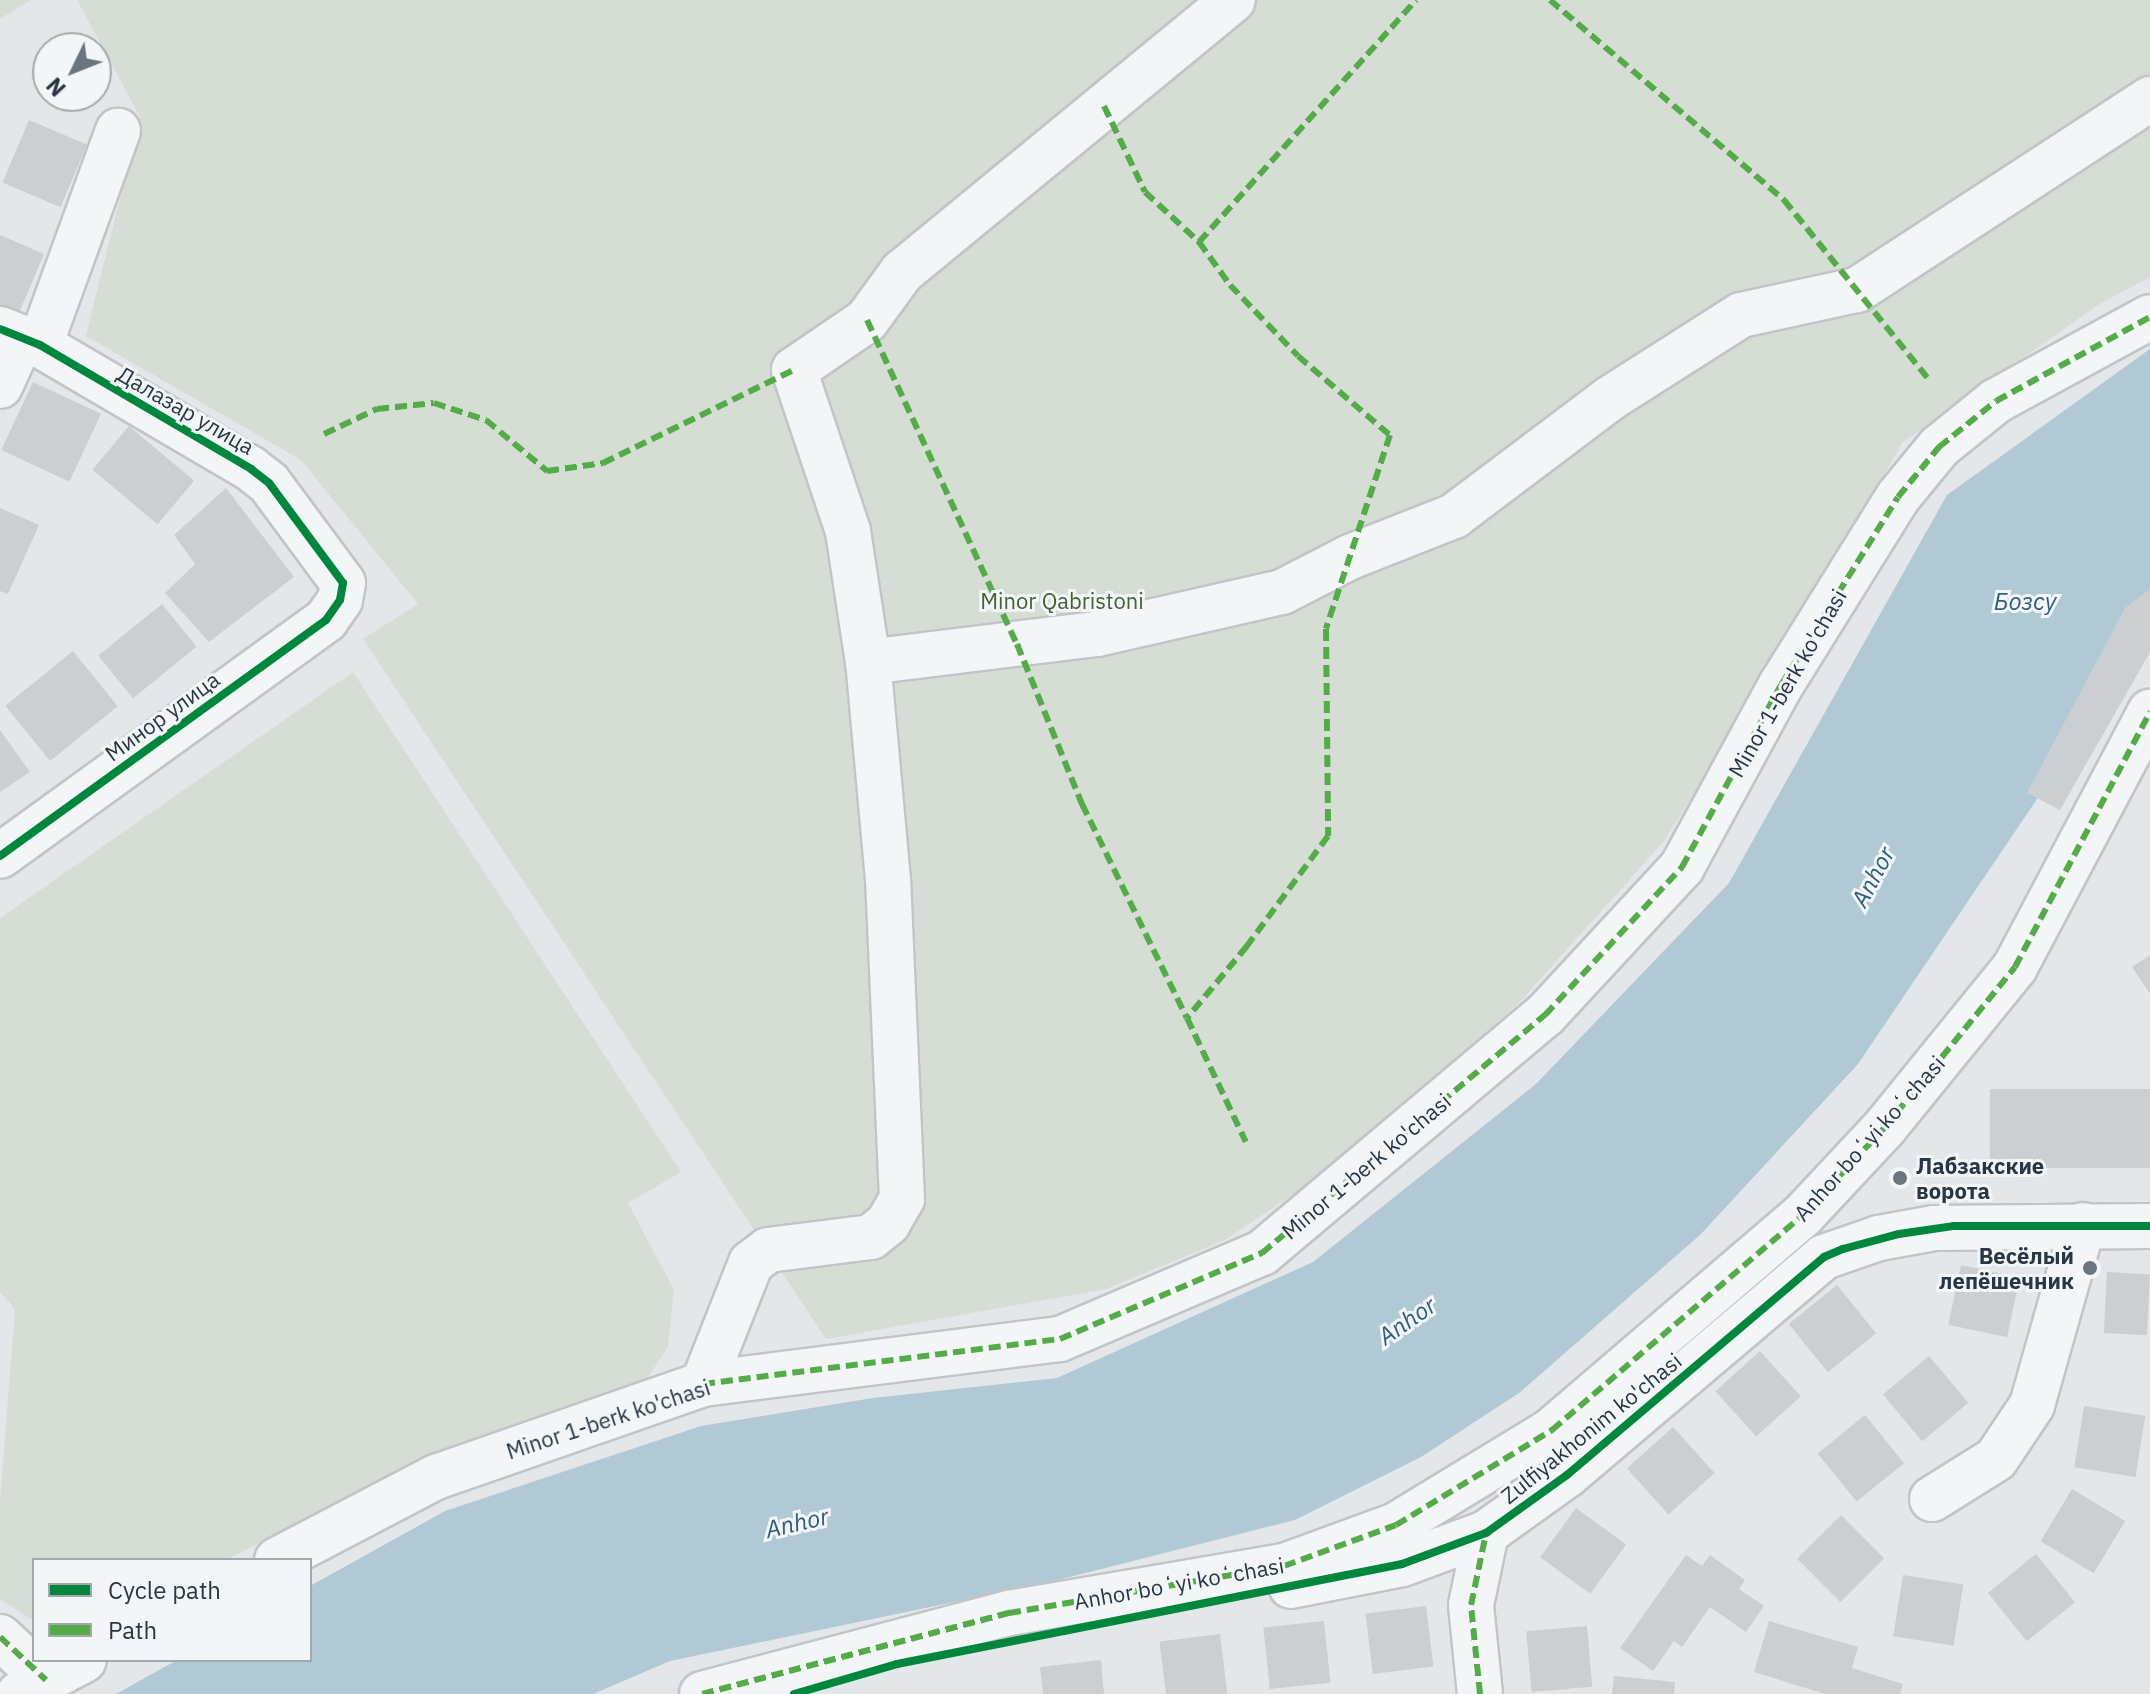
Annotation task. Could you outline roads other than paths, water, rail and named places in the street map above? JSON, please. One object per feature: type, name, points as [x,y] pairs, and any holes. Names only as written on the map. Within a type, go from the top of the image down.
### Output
[{"type":"street","points":[[703,1384],[751,1263],[768,1250],[871,1237],[888,1223],[902,1199],[888,880],[868,662],[848,531],[794,370],[867,320],[902,272],[1233,0]]},
{"type":"street","points":[[868,662],[1097,634],[1282,592],[1350,557],[1454,516],[1609,399],[1741,315],[1857,290],[2150,99]]},
{"type":"street","points":[[0,386],[118,131]]},
{"type":"street","name":"Minor 1-berk ko'chasi","points":[[281,1558],[436,1477],[703,1384],[1060,1339],[1262,1253],[1545,1015],[1682,867],[1781,685],[1898,497],[1939,447],[1996,401],[2150,317]]},
{"type":"street","name":"Далазар улица","points":[[21,338],[269,483],[343,583],[340,600]]},
{"type":"street","name":"Минор улица","points":[[0,856],[326,620],[340,600]]},
{"type":"street","name":"Anhor boʻyi koʻchasi","points":[[702,1694],[1009,1613],[1284,1566],[1396,1525],[1552,1430],[1803,1215],[1885,1127],[2015,967],[2150,712]]},
{"type":"street","points":[[1932,1499],[1996,1459],[2032,1405],[2083,1225]]},
{"type":"street","name":"Zulfiyakhonim ko'chasi","points":[[794,1694],[897,1664],[1402,1564],[1486,1533],[1567,1475],[1824,1257],[1879,1238],[1934,1228],[2150,1226]]},
{"type":"street","points":[[1480,1694],[1471,1605],[1486,1533]]},
{"type":"street","points":[[0,1637],[32,1687],[80,1662]]},
{"type":"water","name":"Бозсу","points":[[2150,349],[2150,632],[1858,1064],[1700,1235],[1519,1393],[1421,1457],[1295,1520],[1046,1583],[670,1661],[593,1694],[116,1694],[173,1662],[312,1662],[312,1585],[445,1511],[701,1426],[873,1398],[1057,1378],[1313,1262],[1536,1084],[1729,883],[1947,495]]},
{"type":"place","name":"Лабзакские ворота","points":[[1900,1178]]},
{"type":"place","name":"Весёлый лепёшечник","points":[[2090,1268]]},
{"type":"park label","name":"Minor Qabristoni","points":[[1062,601]]},
{"type":"water label","name":"Anhor","points":[[1873,877]]},
{"type":"water label","name":"Anhor","points":[[1407,1321]]},
{"type":"water label","name":"Anhor","points":[[797,1523]]}]
